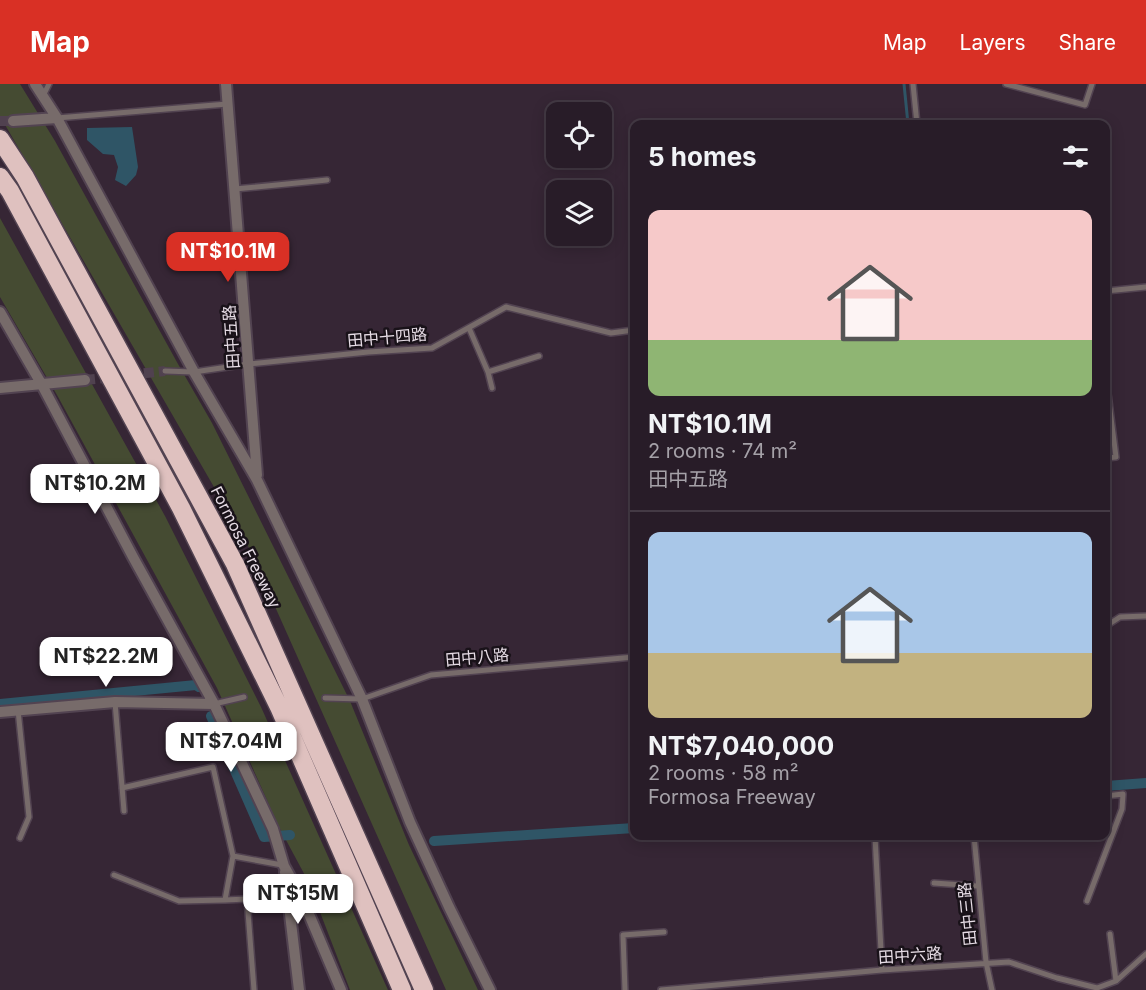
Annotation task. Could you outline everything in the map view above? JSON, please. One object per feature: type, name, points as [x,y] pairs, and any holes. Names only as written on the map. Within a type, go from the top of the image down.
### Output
[{"type":"highway","name":"Formosa Freeway","points":[[0,139],[25,177],[236,564],[424,990]]},
{"type":"highway","points":[[0,177],[27,223],[196,539],[279,707],[402,990]]},
{"type":"street","points":[[35,84],[57,118],[194,372],[257,480],[362,699],[410,822],[490,990]]},
{"type":"street","name":"田中五路","points":[[225,84],[257,480]]},
{"type":"street","points":[[13,121],[57,118]]},
{"type":"street","points":[[0,312],[42,385],[214,704],[273,829],[284,866],[299,990]]},
{"type":"street","points":[[0,388],[85,380]]},
{"type":"street","points":[[0,712],[115,702],[214,704]]},
{"type":"street","points":[[284,866],[303,900],[341,990]]},
{"type":"lane","points":[[43,96],[49,84]]},
{"type":"lane","points":[[913,84],[916,120]]},
{"type":"lane","points":[[1006,84],[1085,105],[1092,84]]},
{"type":"lane","points":[[57,118],[227,104]]},
{"type":"lane","points":[[235,189],[327,180]]},
{"type":"lane","points":[[1110,291],[1146,287]]},
{"type":"lane","name":"田中十四路","points":[[165,371],[194,372],[248,364],[432,348],[506,307],[611,333],[630,331]]},
{"type":"lane","points":[[469,328],[488,372],[492,388]]},
{"type":"lane","points":[[488,372],[539,356]]},
{"type":"lane","points":[[1110,410],[1116,457],[1110,458]]},
{"type":"lane","points":[[1110,623],[1120,617],[1146,616]]},
{"type":"lane","name":"田中八路","points":[[325,698],[362,699],[430,675],[630,657]]},
{"type":"lane","points":[[214,704],[244,697]]},
{"type":"lane","points":[[115,702],[124,811]]},
{"type":"lane","points":[[18,710],[29,817],[20,838]]},
{"type":"lane","points":[[122,788],[213,767],[234,856],[225,900]]},
{"type":"lane","points":[[1087,901],[1122,809],[1123,794],[1110,796]]},
{"type":"lane","points":[[875,840],[882,970]]},
{"type":"lane","name":"田中三路","points":[[974,840],[977,886],[986,962],[992,990]]},
{"type":"lane","points":[[234,856],[284,866]]},
{"type":"lane","points":[[114,875],[180,901],[247,899],[254,990]]},
{"type":"lane","points":[[934,883],[977,886]]},
{"type":"lane","points":[[625,990],[623,935],[664,932]]},
{"type":"lane","points":[[1110,934],[1116,981]]},
{"type":"lane","points":[[1116,981],[1146,954]]},
{"type":"lane","name":"田中六路","points":[[661,990],[747,987],[882,970],[986,962],[1009,962],[1097,988],[1116,981]]},
{"type":"green space","points":[[0,84],[20,84],[55,141],[212,423],[350,701],[409,845],[478,990],[446,990],[248,546],[0,116]]},
{"type":"green space","points":[[0,218],[165,516],[261,707],[388,990],[350,990],[308,881],[279,827],[217,688],[57,395],[0,297]]},
{"type":"water","points":[[132,127],[138,167],[136,175],[126,186],[115,180],[118,167],[114,155],[103,154],[87,140],[87,128]]},
{"type":"waterway","points":[[904,84],[908,120]]},
{"type":"waterway","points":[[0,704],[196,685],[199,687]]},
{"type":"waterway","points":[[211,716],[264,837],[290,835]]},
{"type":"waterway","points":[[1110,786],[1146,783]]},
{"type":"waterway","points":[[434,841],[630,828]]},
{"type":"tunnel","points":[[0,121],[13,121]]},
{"type":"tunnel","points":[[129,375],[165,371]]},
{"type":"tunnel","points":[[85,380],[114,377]]}]
